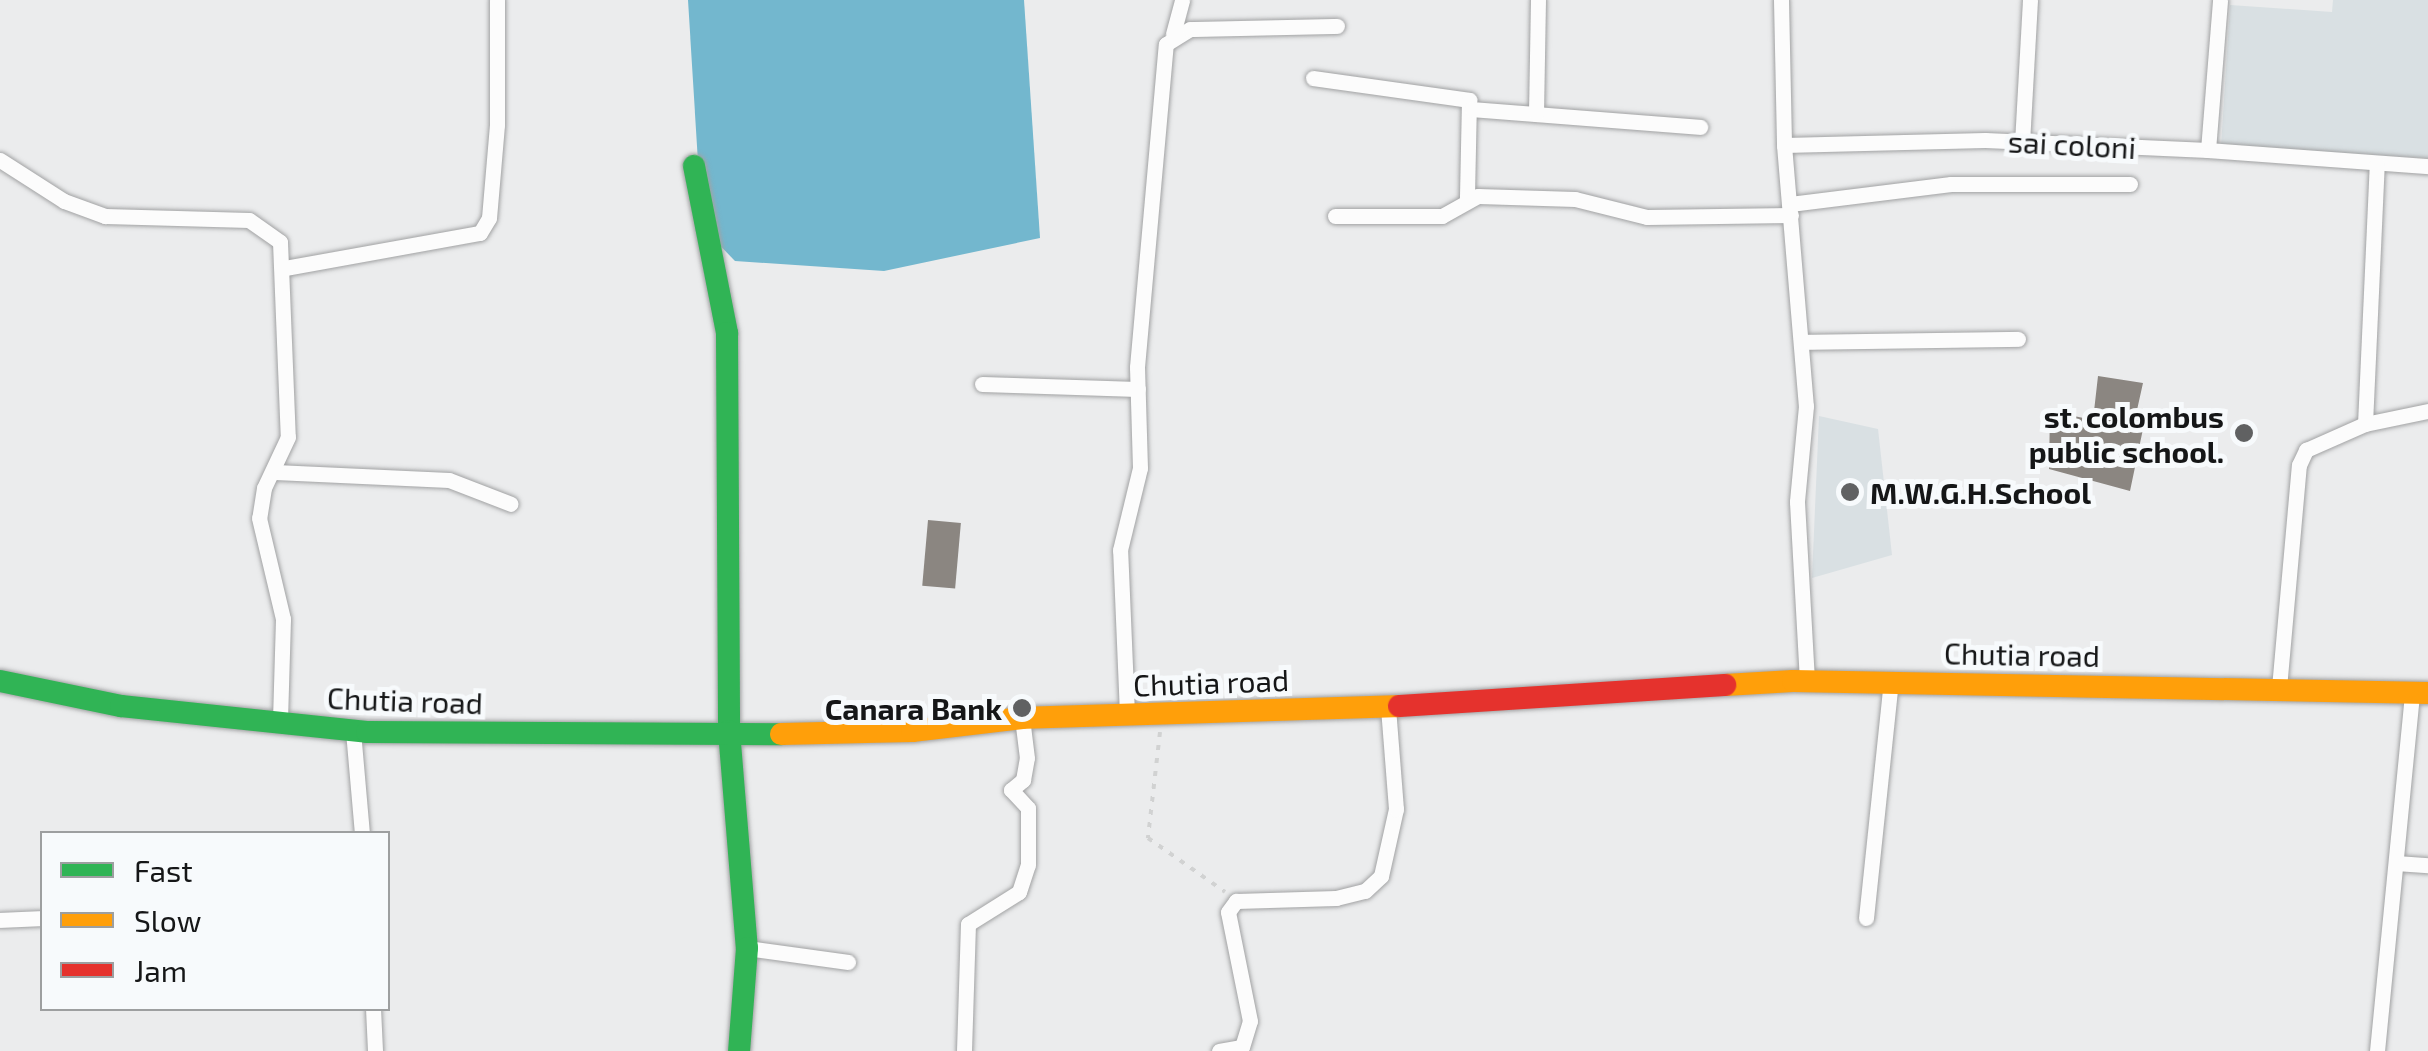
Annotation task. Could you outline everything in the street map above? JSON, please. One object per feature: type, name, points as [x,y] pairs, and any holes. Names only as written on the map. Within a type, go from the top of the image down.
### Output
[{"type":"street","points":[[285,268],[480,233],[489,218],[496,144],[497,0]]},
{"type":"street","points":[[1127,714],[1120,550],[1140,468],[1138,389],[1162,62],[1182,0]]},
{"type":"street","points":[[1536,114],[1538,0]]},
{"type":"street","points":[[1781,0],[1784,145],[1806,406],[1797,502],[1807,681]]},
{"type":"street","points":[[2022,142],[2030,0]]},
{"type":"street","points":[[2208,150],[2220,0]]},
{"type":"street","points":[[1173,34],[1337,26]]},
{"type":"street","points":[[1313,78],[1458,93],[1472,109],[1700,127]]},
{"type":"street","points":[[1467,199],[1472,109]]},
{"type":"street","name":"sai coloni","points":[[1784,145],[2022,142],[2428,166]]},
{"type":"street","points":[[0,160],[64,201],[105,216],[262,223],[280,242],[285,268],[288,437],[275,472],[264,488],[259,518],[283,619],[280,723]]},
{"type":"street","points":[[2365,424],[2377,164]]},
{"type":"street","points":[[694,166],[727,333],[723,448],[729,730],[747,948],[739,1051]]},
{"type":"street","points":[[1335,216],[1442,216],[1467,199],[1575,198],[1647,218],[1790,210],[1951,184],[2130,184]]},
{"type":"street","points":[[1800,342],[2018,339]]},
{"type":"street","points":[[982,384],[1138,389]]},
{"type":"street","points":[[2278,688],[2298,464],[2306,450],[2326,438],[2365,424],[2428,411]]},
{"type":"street","points":[[275,472],[449,480],[510,504]]},
{"type":"street","name":"Chutia road","points":[[0,681],[122,706],[353,730],[630,737],[729,730],[912,731],[1022,718],[1388,707],[1807,681],[2420,692]]},
{"type":"street","points":[[1866,918],[1891,682]]},
{"type":"street","points":[[2377,1051],[2396,863],[2420,692]]},
{"type":"street","points":[[1219,1051],[1242,1047],[1250,1021],[1228,912],[1236,901],[1336,898],[1365,891],[1381,876],[1396,809],[1388,707]]},
{"type":"street","points":[[964,1051],[968,924],[1019,892],[1028,865],[1028,808],[1011,790],[1023,780],[1027,758],[1022,718]]},
{"type":"street","points":[[353,730],[362,831]]},
{"type":"street","points":[[2396,863],[2428,865]]},
{"type":"street","points":[[0,920],[40,918]]},
{"type":"street","points":[[747,948],[848,962]]},
{"type":"street","points":[[373,1011],[375,1051]]},
{"type":"path","points":[[1162,713],[1148,838],[1236,901]]},
{"type":"shaded area","points":[[2333,0],[2428,0],[2428,158],[2221,147],[2230,5],[2332,12]]},
{"type":"shaded area","name":"M.W.G.H.School","points":[[1819,416],[1878,429],[1892,555],[1812,578]]},
{"type":"water","points":[[688,0],[1024,0],[1040,238],[884,271],[735,261],[702,227]]},
{"type":"building","points":[[2098,376],[2143,383],[2133,428],[2143,429],[2130,491],[2049,469],[2050,411],[2093,420]]},
{"type":"building","points":[[928,520],[961,523],[955,589],[922,586]]},
{"type":"traffic: fast","points":[[694,166],[727,333],[729,731],[747,948],[739,1051]]},
{"type":"traffic: fast","points":[[0,681],[121,706],[367,732],[781,734]]},
{"type":"traffic: slow","points":[[1725,685],[1793,681],[2428,693]]},
{"type":"traffic: slow","points":[[781,734],[912,731],[1022,718],[1399,706]]},
{"type":"traffic: jam","points":[[1399,706],[1725,685]]},
{"type":"place","name":"st. colombus public school.","points":[[2244,433]]},
{"type":"place","name":"M.W.G.H.School","points":[[1850,492]]},
{"type":"place","name":"Canara Bank","points":[[1022,708]]}]
